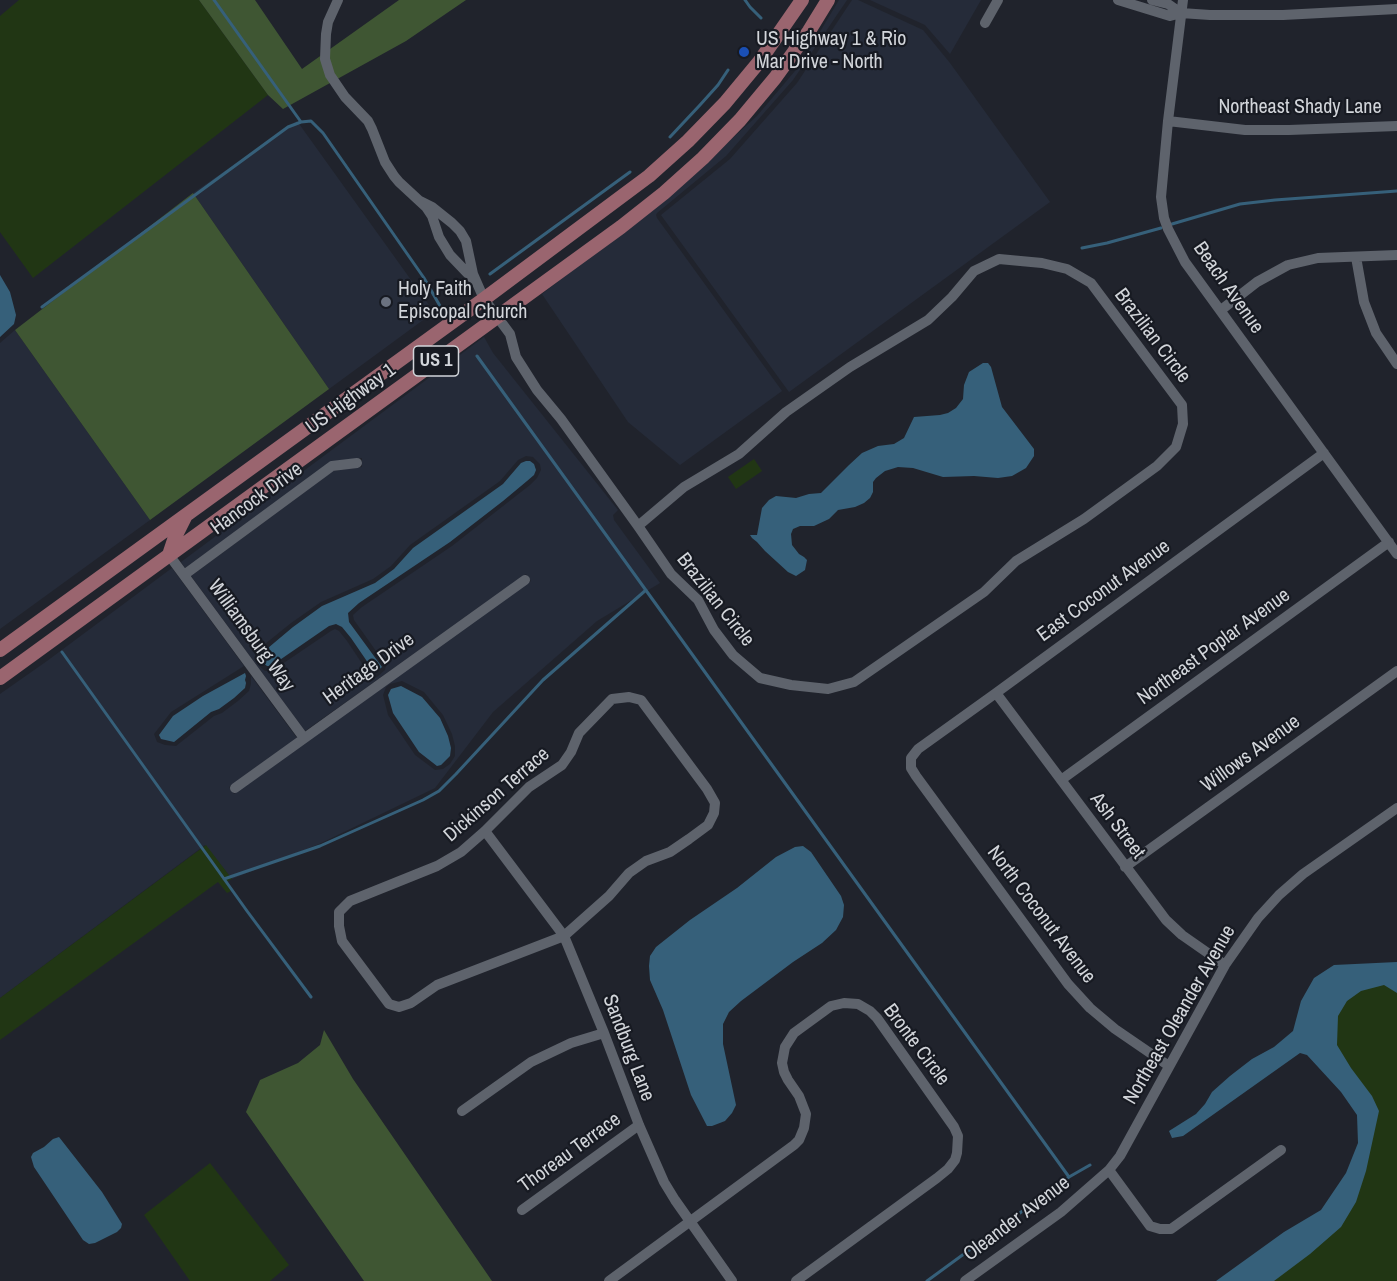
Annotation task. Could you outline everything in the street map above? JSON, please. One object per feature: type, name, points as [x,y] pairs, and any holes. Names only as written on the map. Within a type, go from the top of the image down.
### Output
[{"type":"main road","name":"US Highway 1","points":[[0,650],[632,189],[688,141],[725,103],[759,62],[802,0]]},
{"type":"main road","name":"US Highway 1","points":[[0,678],[621,227],[664,193],[740,120],[775,78],[828,0]]},
{"type":"main road","points":[[169,555],[186,515]]},
{"type":"street","points":[[338,0],[328,22],[326,34],[325,59],[328,70],[335,84],[368,121],[389,169],[432,216],[439,237],[450,255],[477,283]]},
{"type":"street","points":[[985,23],[998,0]]},
{"type":"street","points":[[1118,0],[1170,16],[1181,13],[1283,15],[1397,9]]},
{"type":"street","points":[[1152,0],[1168,4],[1181,13]]},
{"type":"street","name":"Beach Avenue","points":[[1183,0],[1161,197],[1168,229],[1185,262],[1397,554]]},
{"type":"street","name":"Northeast Shady Lane","points":[[1168,121],[1245,130],[1397,126]]},
{"type":"street","points":[[420,201],[432,207],[460,231],[469,250],[477,283]]},
{"type":"street","points":[[1221,310],[1257,282],[1288,265],[1318,258],[1397,255]]},
{"type":"street","points":[[1356,257],[1364,302],[1376,333],[1397,363]]},
{"type":"street","name":"Brazilian Circle","points":[[477,283],[484,298],[510,334],[516,357],[537,390],[563,422],[671,574],[698,600],[714,630],[733,656],[760,678],[791,685],[828,688],[854,682],[984,592],[1016,561],[1084,519],[1157,466],[1176,447],[1183,424],[1182,405],[1091,283],[1067,269],[1042,262],[999,259],[974,271],[928,320],[850,367],[786,412],[739,454],[684,487],[638,526]]},
{"type":"street","name":"East Coconut Avenue","points":[[910,762],[912,754],[918,749],[1324,453]]},
{"type":"street","name":"Hancock Drive","points":[[184,575],[332,466],[357,463]]},
{"type":"street","name":"Northeast Poplar Avenue","points":[[1061,780],[1389,542]]},
{"type":"street","name":"Williamsburg Way","points":[[169,555],[304,738]]},
{"type":"street","name":"Heritage Drive","points":[[235,788],[525,580]]},
{"type":"street","name":"Willows Avenue","points":[[1125,867],[1397,671]]},
{"type":"street","name":"Ash Street","points":[[996,693],[1166,920],[1182,935],[1225,964]]},
{"type":"street","name":"Dickinson Terrace","points":[[629,697],[641,700],[715,803],[714,813],[708,825],[670,852],[646,861],[629,873],[609,896],[564,936],[437,985],[411,1003],[399,1007],[389,1004],[342,941],[339,912],[350,901],[437,866],[461,852],[485,831],[529,787],[562,765],[571,752],[579,733],[612,699],[629,697]]},
{"type":"street","name":"North Coconut Avenue","points":[[910,762],[916,776],[1068,984],[1090,1008],[1115,1029],[1169,1066]]},
{"type":"street","name":"Northeast Oleander Avenue","points":[[1092,1185],[1120,1156],[1225,964],[1258,918],[1303,874],[1397,808]]},
{"type":"street","name":"Sandburg Lane","points":[[485,831],[564,936],[664,1182],[732,1281]]},
{"type":"street","name":"Bronte Circle","points":[[609,1281],[788,1151],[802,1135],[806,1121],[804,1106],[784,1072],[782,1063],[785,1047],[794,1034],[831,1006],[851,1003],[865,1008],[877,1018],[954,1126],[958,1136],[957,1153],[948,1169],[937,1178],[796,1281]]},
{"type":"street","points":[[462,1111],[531,1062],[571,1043],[604,1033]]},
{"type":"street","name":"Thoreau Terrace","points":[[522,1210],[639,1125]]},
{"type":"street","points":[[1108,1170],[1150,1226],[1171,1229],[1281,1150]]},
{"type":"street","name":"Oleander Avenue","points":[[965,1281],[978,1277],[1092,1185]]},
{"type":"shaded area","points":[[839,0],[847,0],[793,80],[726,156],[656,215],[782,391],[680,465],[628,422],[542,294],[667,197],[757,116],[800,65]]},
{"type":"shaded area","points":[[852,0],[858,0],[923,30],[950,63],[1050,202],[789,392],[661,215],[730,159],[797,83]]},
{"type":"shaded area","points":[[870,0],[981,0],[950,54],[925,25]]},
{"type":"shaded area","points":[[297,121],[434,312],[329,389],[193,193]]},
{"type":"shaded area","points":[[15,330],[150,520],[0,629],[0,343]]},
{"type":"shaded area","points":[[484,337],[493,353],[618,510],[613,515],[614,520],[660,583],[597,621],[493,712],[435,788],[319,844],[232,879],[205,845],[0,998],[0,694],[172,568],[244,666],[171,712],[154,734],[157,742],[176,746],[249,691],[251,676],[297,738],[229,787],[234,794],[531,581],[526,574],[305,731],[191,576],[333,471],[362,467],[362,458],[332,462],[185,568],[181,562]],"holes":[[[526,456],[533,457],[540,464],[541,470],[530,485],[452,546],[353,615],[354,620],[386,665],[385,670],[377,677],[373,678],[369,674],[347,641],[335,629],[272,671],[265,671],[259,666],[257,654],[265,644],[291,623],[321,602],[373,579],[391,566],[410,545],[500,481],[518,460]],[[402,681],[424,692],[443,715],[452,734],[455,756],[443,769],[435,770],[415,755],[388,715],[383,695],[386,687]]]},
{"type":"green space","points":[[19,0],[199,0],[268,95],[33,278],[0,232],[0,16]]},
{"type":"green space","points":[[199,0],[255,0],[302,69],[399,0],[466,0],[406,41],[283,109],[268,95]]},
{"type":"green space","points":[[193,193],[329,389],[150,520],[15,330]]},
{"type":"green space","points":[[754,459],[762,471],[736,489],[728,477]]},
{"type":"green space","points":[[206,845],[232,879],[227,884],[231,891],[227,893],[218,882],[0,1040],[0,998]]},
{"type":"green space","points":[[1397,980],[1397,1281],[1269,1281],[1318,1246],[1366,1140],[1362,1105],[1323,1041],[1341,985]]},
{"type":"green space","points":[[324,1030],[353,1079],[492,1281],[364,1281],[246,1112],[260,1080],[298,1063],[320,1045]]},
{"type":"green space","points":[[210,1163],[289,1265],[270,1281],[190,1281],[144,1215]]},
{"type":"water","points":[[0,275],[10,292],[16,315],[14,324],[0,337]]},
{"type":"water","points":[[983,363],[988,363],[991,367],[1002,407],[1034,449],[1034,456],[1026,468],[1012,476],[998,478],[943,477],[913,468],[898,467],[885,471],[873,482],[873,492],[864,503],[838,510],[829,519],[814,526],[800,526],[793,529],[792,545],[807,560],[805,570],[796,576],[788,572],[752,538],[750,535],[757,535],[762,508],[769,500],[776,496],[796,498],[821,493],[862,453],[878,446],[894,444],[904,438],[914,417],[940,415],[956,408],[963,399],[964,385],[969,372]]},
{"type":"water","points":[[526,461],[534,464],[536,470],[527,481],[450,542],[359,603],[348,613],[349,622],[382,667],[375,673],[351,638],[342,627],[336,624],[329,626],[271,666],[262,662],[260,657],[293,627],[322,606],[375,583],[394,569],[413,548],[503,484],[521,463]]},
{"type":"water","points":[[245,673],[245,688],[234,698],[211,712],[174,742],[161,739],[159,735],[173,716]]},
{"type":"water","points":[[401,686],[422,697],[440,718],[451,748],[450,756],[441,765],[437,766],[419,752],[393,713],[388,695],[391,689]]},
{"type":"water","points":[[803,846],[811,852],[841,896],[844,905],[843,917],[836,930],[822,943],[793,962],[729,1012],[723,1024],[723,1044],[736,1105],[725,1121],[707,1126],[691,1095],[663,1010],[650,980],[650,956],[656,947],[690,920],[737,888],[776,857],[795,847]]},
{"type":"water","points":[[1397,962],[1397,993],[1384,985],[1361,991],[1347,1001],[1338,1016],[1337,1045],[1372,1096],[1379,1111],[1366,1171],[1356,1202],[1341,1227],[1274,1281],[1216,1281],[1284,1232],[1321,1210],[1346,1173],[1358,1143],[1357,1115],[1341,1092],[1307,1055],[1300,1053],[1183,1136],[1172,1138],[1169,1131],[1196,1114],[1212,1092],[1230,1076],[1252,1059],[1274,1047],[1293,1031],[1301,1001],[1314,978],[1334,965]]},
{"type":"water","points":[[59,1137],[102,1192],[122,1224],[117,1232],[95,1243],[89,1244],[83,1240],[34,1167],[31,1157],[33,1153]]},
{"type":"waterway","points":[[214,0],[301,122]]},
{"type":"waterway","points":[[745,0],[761,18]]},
{"type":"waterway","points":[[670,137],[718,85],[728,70]]},
{"type":"waterway","points":[[42,307],[288,127],[311,121],[323,133],[424,278],[440,306]]},
{"type":"waterway","points":[[490,274],[630,172]]},
{"type":"waterway","points":[[1172,224],[1240,204],[1397,191]]},
{"type":"waterway","points":[[1082,248],[1161,228]]},
{"type":"waterway","points":[[477,356],[1069,1177]]},
{"type":"waterway","points":[[224,879],[320,846],[439,791],[543,680],[646,590]]},
{"type":"waterway","points":[[62,652],[311,997]]},
{"type":"waterway","points":[[927,1281],[1069,1177],[1090,1165]]},
{"type":"place","name":"US Highway 1 & Rio Mar Drive - North","points":[[744,52]]},
{"type":"place","name":"Holy Faith Episcopal Church","points":[[386,302]]}]
